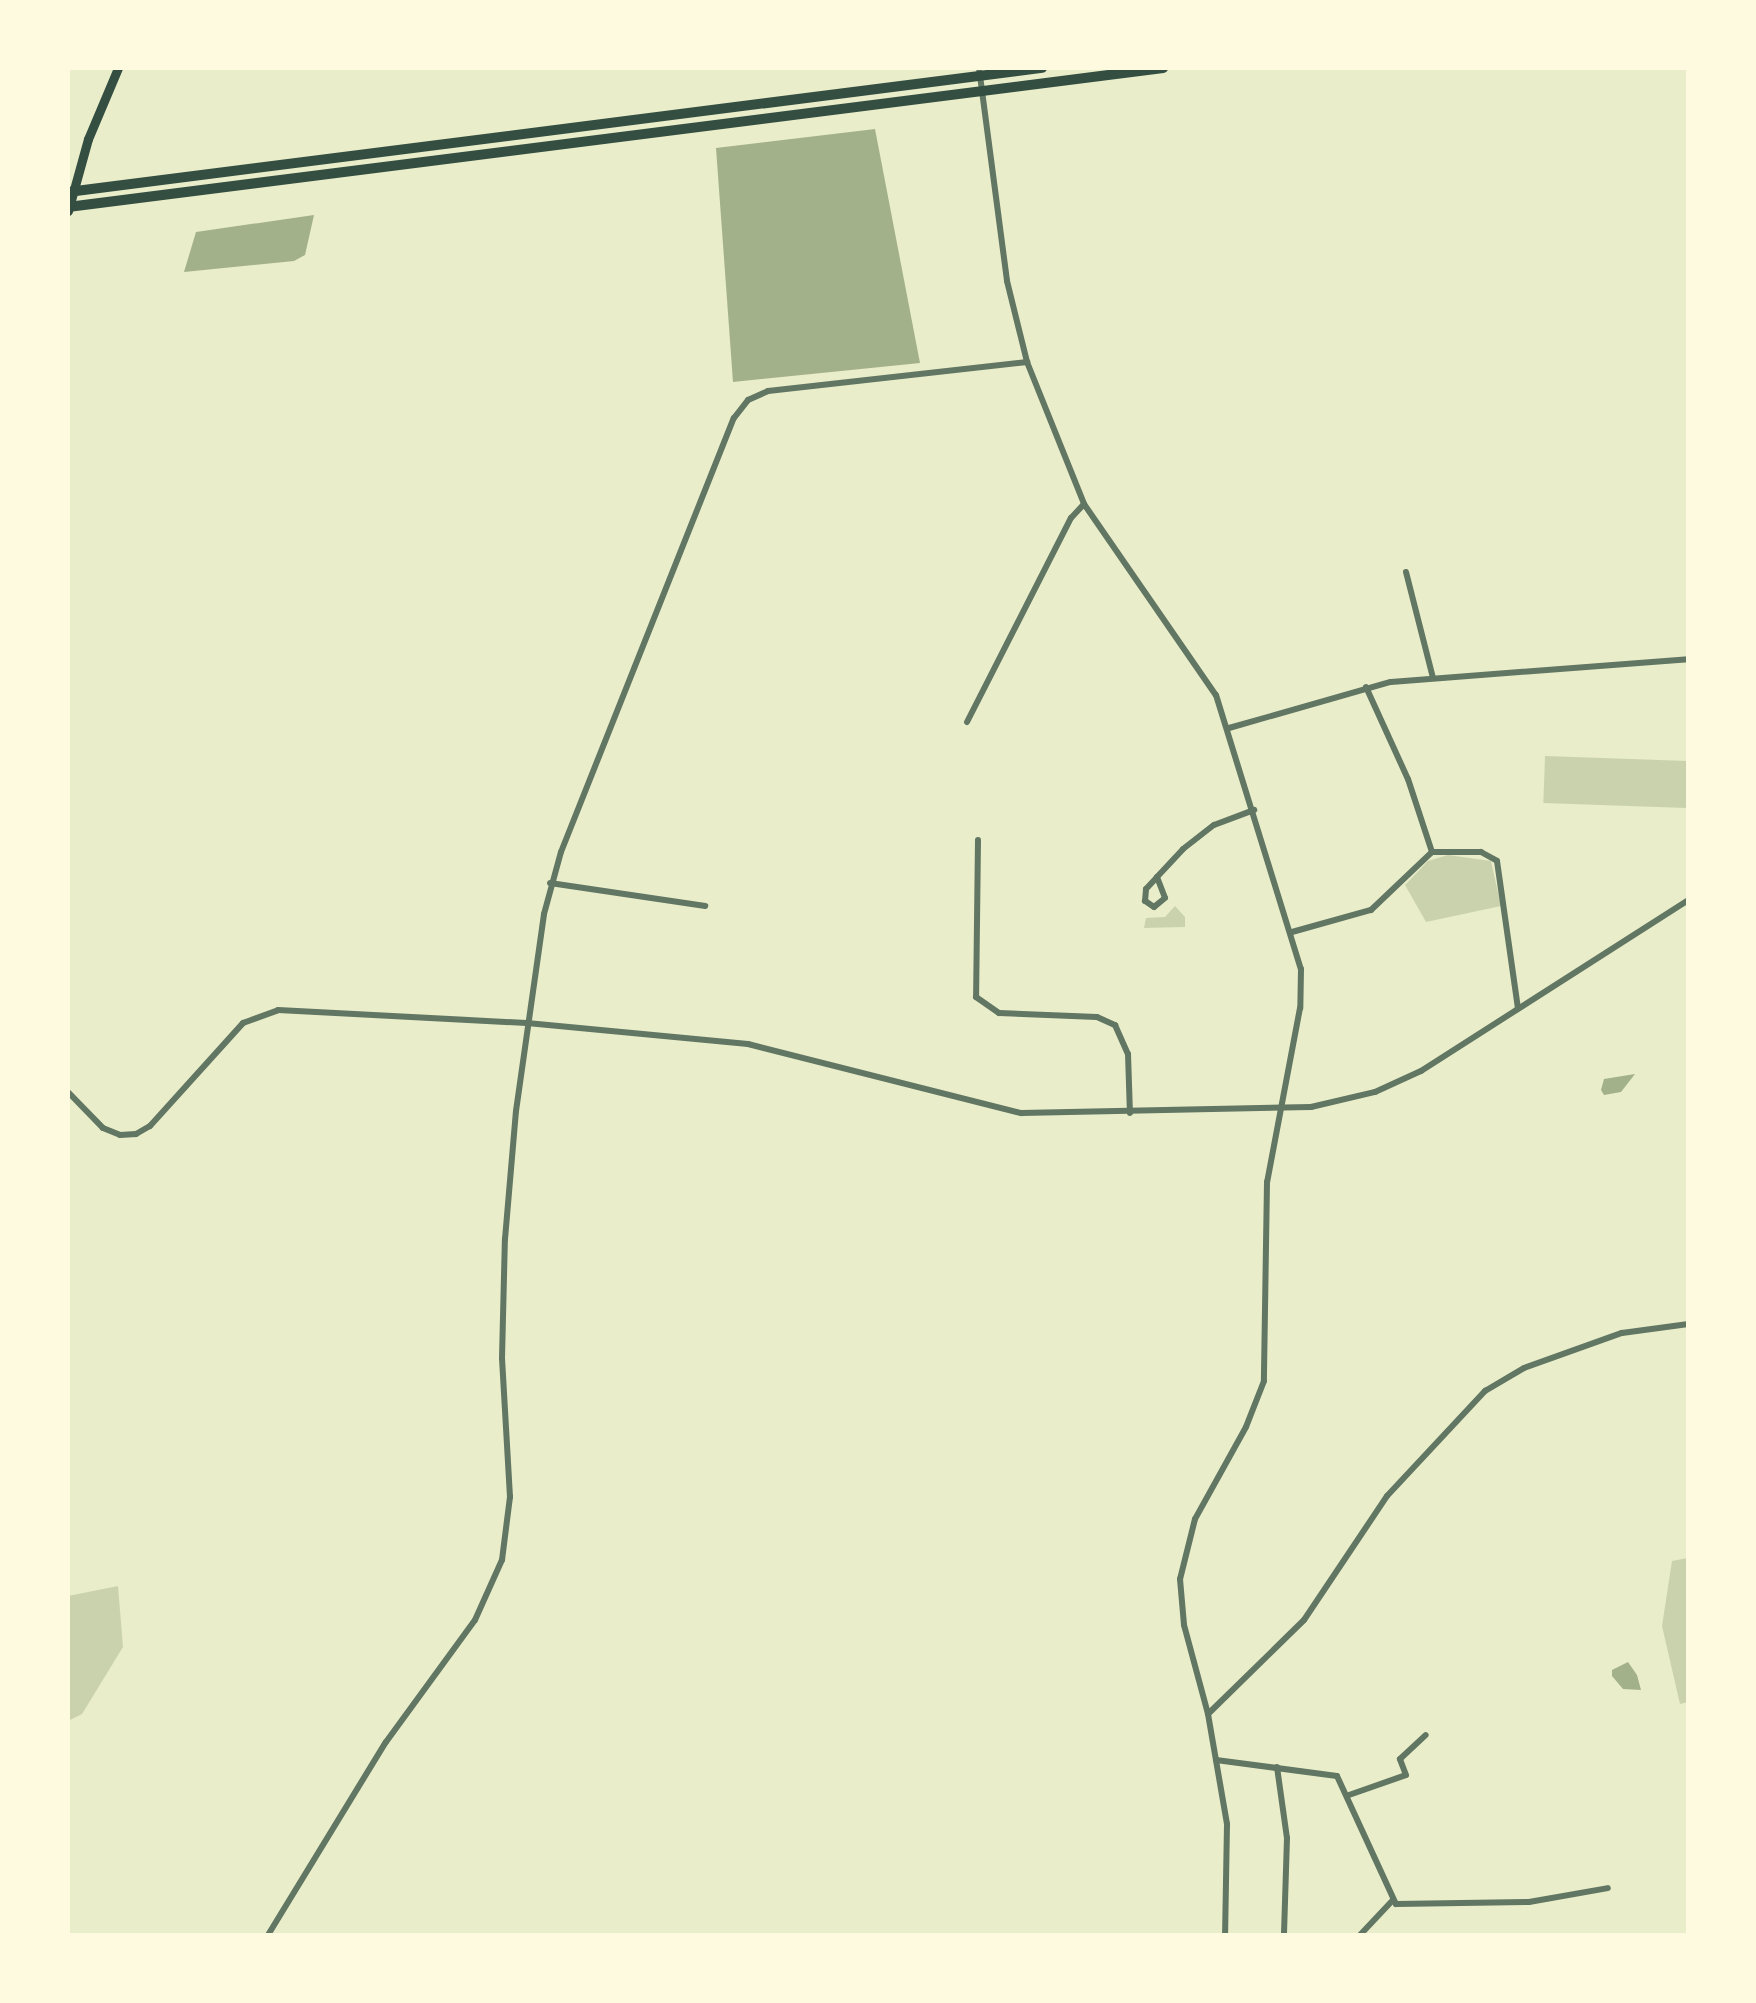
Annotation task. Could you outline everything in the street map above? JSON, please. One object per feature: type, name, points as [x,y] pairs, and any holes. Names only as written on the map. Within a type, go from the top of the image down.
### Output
[{"type":"highway","points":[[68,192],[1042,68]]},
{"type":"highway","points":[[68,209],[1163,68]]},
{"type":"main road","points":[[68,209],[79,168],[118,68]]},
{"type":"street","points":[[979,68],[1007,281],[1027,362],[1084,504],[1207,678],[1229,728],[1292,932],[1302,994],[1279,1109],[1266,1196],[1264,1381],[1246,1427],[1195,1519],[1180,1579],[1184,1625],[1208,1714],[1228,1847],[1225,1935]]},
{"type":"street","points":[[268,1935],[296,1885],[409,1707],[475,1620],[502,1560],[510,1497],[503,1284],[527,1023],[550,883],[741,408],[768,391],[1027,362]]},
{"type":"street","points":[[967,722],[1071,518],[1084,504]]},
{"type":"street","points":[[1406,572],[1433,678]]},
{"type":"street","points":[[1229,728],[1366,687],[1433,678],[1688,659]]},
{"type":"street","points":[[1366,687],[1408,779],[1432,852]]},
{"type":"street","points":[[1157,877],[1165,898],[1154,907],[1145,901],[1144,892],[1157,877],[1203,832],[1254,810]]},
{"type":"street","points":[[978,840],[976,997],[999,1013],[1097,1017],[1115,1025],[1128,1054],[1130,1113]]},
{"type":"street","points":[[1292,932],[1371,910],[1432,852],[1481,852],[1497,861],[1518,1009]]},
{"type":"street","points":[[550,883],[705,906]]},
{"type":"street","points":[[68,1092],[103,1128],[120,1135],[143,1131],[234,1031],[266,1012],[527,1023],[748,1044],[1001,1110],[1130,1113],[1279,1109],[1352,1100],[1400,1082],[1688,900]]},
{"type":"street","points":[[1208,1714],[1304,1620],[1387,1496],[1485,1391],[1524,1368],[1622,1333],[1688,1324]]},
{"type":"street","points":[[1349,1795],[1406,1775],[1400,1759],[1426,1735]]},
{"type":"street","points":[[1216,1760],[1332,1774],[1349,1795],[1392,1901]]},
{"type":"street","points":[[1277,1767],[1287,1838],[1284,1935]]},
{"type":"street","points":[[1392,1901],[1419,1905],[1529,1902],[1608,1888]]},
{"type":"street","points":[[1360,1935],[1392,1901]]},
{"type":"shaded area","points":[[875,129],[920,363],[733,382],[716,148]]},
{"type":"shaded area","points":[[314,215],[305,255],[294,261],[184,272],[196,232]]},
{"type":"shaded area","points":[[1545,756],[1688,761],[1686,808],[1543,803]]},
{"type":"shaded area","points":[[1448,855],[1491,861],[1501,906],[1426,922],[1405,885],[1428,861]]},
{"type":"shaded area","points":[[1175,906],[1185,917],[1185,927],[1144,928],[1146,918],[1165,917]]},
{"type":"shaded area","points":[[1635,1074],[1621,1092],[1604,1095],[1601,1090],[1604,1079]]},
{"type":"shaded area","points":[[1688,1558],[1688,1702],[1680,1704],[1662,1626],[1672,1561]]},
{"type":"shaded area","points":[[118,1586],[123,1647],[82,1714],[68,1721],[68,1596]]},
{"type":"shaded area","points":[[1628,1662],[1637,1675],[1641,1690],[1623,1689],[1612,1676],[1612,1670]]}]
